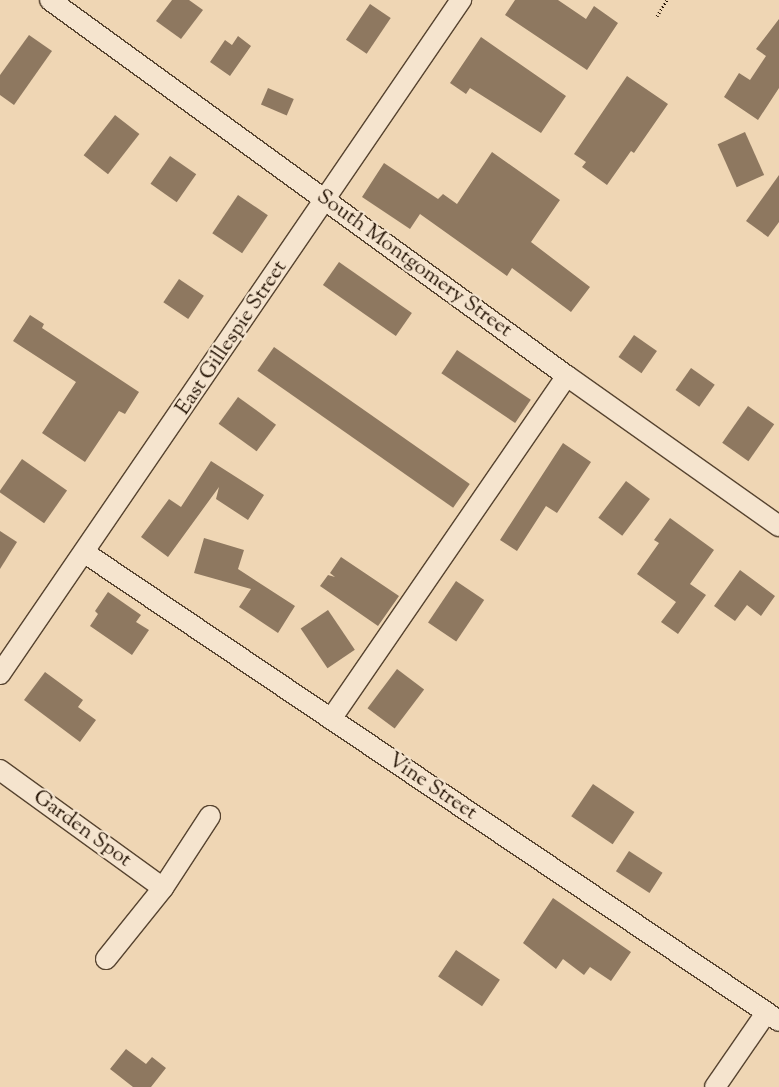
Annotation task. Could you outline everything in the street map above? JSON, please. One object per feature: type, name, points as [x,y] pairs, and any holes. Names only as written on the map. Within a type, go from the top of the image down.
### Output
[{"type":"street","name":"South Montgomery Street","points":[[50,0],[567,376],[779,526]]},
{"type":"street","name":"East Gillespie Street","points":[[0,674],[86,553],[461,0]]},
{"type":"street","points":[[331,719],[567,376]]},
{"type":"street","name":"Vine Street","points":[[86,553],[773,1017]]},
{"type":"street","name":"Garden Spot","points":[[0,770],[163,888]]},
{"type":"street","points":[[106,959],[163,888],[210,816]]},
{"type":"street","points":[[715,1087],[773,1017]]},
{"type":"path","points":[[657,16],[667,0]]},
{"type":"building","points":[[172,0],[189,0],[203,10],[181,39],[156,21]]},
{"type":"building","points":[[515,0],[558,0],[586,19],[594,6],[618,23],[587,70],[505,15]]},
{"type":"building","points":[[370,4],[391,18],[367,54],[346,40]]},
{"type":"building","points":[[779,19],[779,88],[758,120],[724,97],[739,73],[750,80],[766,56],[756,49]]},
{"type":"building","points":[[29,35],[52,51],[14,105],[0,95],[0,75]]},
{"type":"building","points":[[238,36],[251,46],[230,76],[210,62],[225,40],[232,45]]},
{"type":"building","points":[[481,37],[566,96],[541,133],[470,88],[466,94],[450,83]]},
{"type":"building","points":[[627,76],[668,104],[634,153],[631,151],[607,185],[582,167],[586,162],[574,154]]},
{"type":"building","points":[[268,88],[294,99],[287,116],[261,105]]},
{"type":"building","points":[[115,115],[139,134],[108,174],[84,155]]},
{"type":"building","points":[[745,132],[764,175],[737,187],[718,144]]},
{"type":"building","points":[[492,152],[560,200],[531,242],[590,287],[571,312],[512,268],[507,276],[420,214],[410,229],[362,197],[384,163],[438,199],[443,194],[457,204]]},
{"type":"building","points":[[170,156],[196,174],[177,202],[150,184]]},
{"type":"building","points":[[779,175],[779,222],[768,237],[746,221]]},
{"type":"building","points":[[238,195],[268,215],[242,253],[212,233]]},
{"type":"building","points":[[339,262],[412,313],[396,336],[323,285]]},
{"type":"building","points":[[179,279],[204,296],[188,319],[163,302]]},
{"type":"building","points":[[30,315],[44,324],[42,328],[139,392],[125,414],[119,411],[85,462],[42,433],[76,382],[13,341]]},
{"type":"building","points":[[634,335],[657,351],[641,373],[619,357]]},
{"type":"building","points":[[274,347],[470,484],[453,508],[257,371]]},
{"type":"building","points":[[457,350],[531,400],[515,423],[441,373]]},
{"type":"building","points":[[691,368],[715,385],[699,407],[676,390]]},
{"type":"building","points":[[238,397],[276,425],[257,451],[219,424]]},
{"type":"building","points":[[748,406],[774,424],[748,461],[722,443]]},
{"type":"building","points":[[563,443],[591,462],[557,513],[546,506],[517,551],[500,540]]},
{"type":"building","points":[[22,459],[67,491],[44,523],[0,492]]},
{"type":"building","points":[[211,461],[264,495],[248,520],[216,499],[219,487],[168,557],[141,537],[169,499],[181,507]]},
{"type":"building","points":[[626,481],[650,499],[622,536],[598,518]]},
{"type":"building","points":[[670,518],[714,550],[690,584],[706,595],[678,634],[661,622],[676,602],[637,574],[659,543],[654,540]]},
{"type":"building","points":[[0,531],[17,542],[0,569]]},
{"type":"building","points":[[204,538],[244,550],[238,569],[295,606],[278,633],[239,607],[251,589],[194,573]]},
{"type":"building","points":[[341,557],[399,596],[378,626],[320,586],[328,575],[335,577],[330,573]]},
{"type":"building","points":[[740,570],[775,596],[761,616],[747,605],[735,621],[714,606]]},
{"type":"building","points":[[456,581],[484,600],[456,641],[428,622]]},
{"type":"building","points":[[108,592],[141,615],[136,622],[149,630],[132,655],[90,626],[98,614],[95,611]]},
{"type":"building","points":[[328,610],[355,650],[327,668],[301,628]]},
{"type":"building","points":[[397,669],[424,689],[395,729],[368,708]]},
{"type":"building","points":[[45,672],[83,700],[78,707],[96,720],[80,742],[24,700]]},
{"type":"building","points":[[593,784],[634,812],[613,844],[571,816]]},
{"type":"building","points":[[629,851],[663,873],[649,893],[616,871]]},
{"type":"building","points":[[553,898],[631,952],[611,981],[590,967],[584,975],[563,959],[556,969],[523,943]]},
{"type":"building","points":[[456,950],[500,980],[482,1006],[438,977]]},
{"type":"building","points":[[126,1049],[146,1064],[152,1057],[166,1068],[151,1087],[133,1087],[110,1069]]}]
